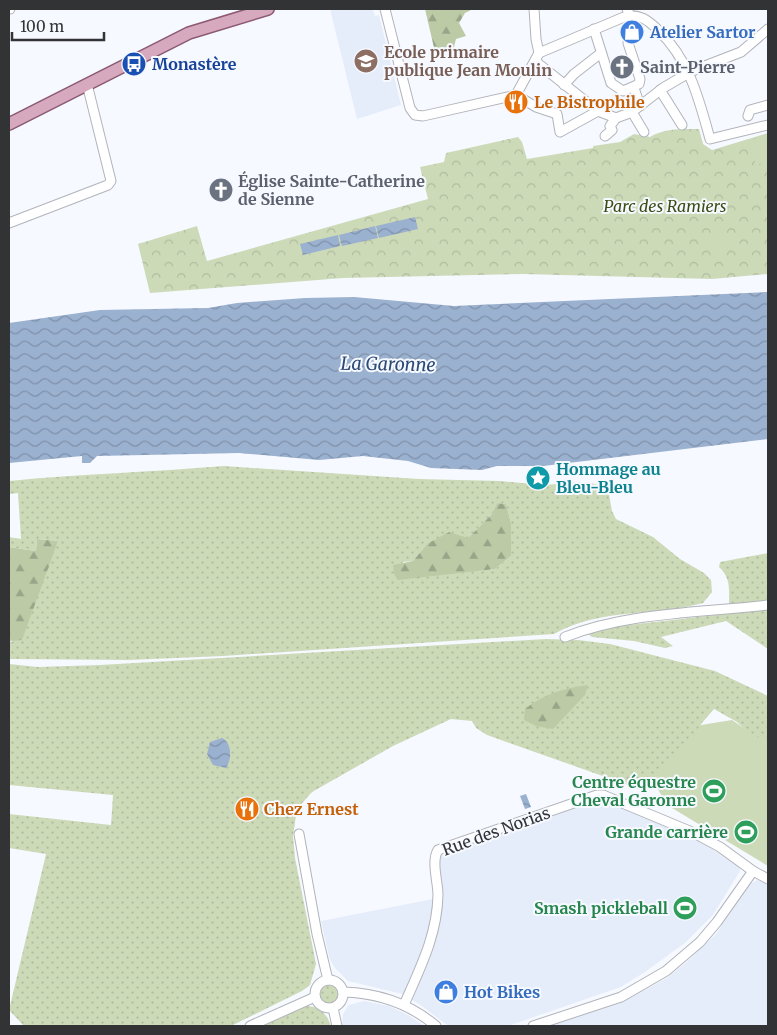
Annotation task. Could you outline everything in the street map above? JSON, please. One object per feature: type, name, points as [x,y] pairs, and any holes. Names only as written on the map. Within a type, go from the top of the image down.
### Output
[{"type":"main road","points":[[9,124],[189,32],[264,9]]},
{"type":"street","points":[[385,9],[410,108],[415,115],[423,116],[516,95],[536,107],[557,114],[560,132],[598,111]]},
{"type":"street","points":[[516,95],[537,57],[534,9]]},
{"type":"street","points":[[537,57],[628,12],[648,20],[666,38],[689,73],[710,140],[768,125]]},
{"type":"street","points":[[594,29],[600,44],[606,73],[614,87],[623,91],[634,88],[639,84],[640,79],[628,43],[632,21],[628,12]]},
{"type":"street","points":[[605,136],[612,130],[610,126],[616,118],[636,109],[660,90],[689,73],[742,52],[768,29]]},
{"type":"street","points":[[564,84],[601,53]]},
{"type":"street","points":[[537,57],[564,84],[598,111],[616,118]]},
{"type":"street","points":[[9,223],[108,185],[110,181],[87,84]]},
{"type":"street","points":[[634,88],[636,109],[644,132]]},
{"type":"street","points":[[660,90],[682,125]]},
{"type":"street","points":[[748,116],[750,110],[768,105]]},
{"type":"street","points":[[565,637],[586,629],[619,622],[768,606]]},
{"type":"street","name":"Rue des Norias","points":[[404,1004],[423,966],[435,926],[438,889],[434,856],[438,850],[597,795],[603,795],[692,832],[720,847],[753,871],[768,879]]},
{"type":"street","points":[[299,834],[317,934],[328,980]]},
{"type":"street","points":[[533,1026],[621,997],[666,971],[700,942],[717,922],[753,871]]},
{"type":"street","points":[[328,980],[338,983],[343,992],[341,1002],[333,1008],[322,1007],[315,997],[318,984],[328,980]]},
{"type":"street","points":[[343,992],[373,994],[404,1004],[436,1026]]},
{"type":"street","points":[[250,1026],[315,997]]},
{"type":"street","points":[[333,1008],[337,1026]]},
{"type":"shaded area","name":"Ecole primaire publique Jean Moulin","points":[[330,9],[376,9],[373,10],[375,16],[379,15],[401,105],[357,119]]},
{"type":"shaded area","points":[[593,802],[616,805],[696,839],[739,866],[740,871],[713,915],[685,943],[645,972],[621,987],[508,1026],[448,1026],[422,1006],[402,994],[348,981],[334,967],[329,957],[321,921],[443,897],[439,860],[442,855]]},
{"type":"shaded area","points":[[757,880],[768,883],[768,1026],[548,1026],[618,1004],[667,978],[716,934],[749,885]]},
{"type":"shaded area","points":[[364,1001],[389,1006],[410,1016],[424,1026],[342,1026],[343,1014],[349,1005]]},
{"type":"green space","points":[[425,9],[473,9],[465,13],[459,23],[466,36],[456,39],[454,47],[435,52]]},
{"type":"green space","name":"Parc des Ramiers","points":[[699,129],[703,144],[712,150],[768,133],[768,274],[712,279],[523,274],[343,278],[150,293],[138,244],[197,226],[207,261],[428,199],[420,167],[444,162],[446,153],[518,137],[522,142],[527,159],[620,142],[634,134],[650,137],[667,131]]},
{"type":"green space","points":[[768,134],[768,161],[756,165],[748,141]]},
{"type":"green space","points":[[721,232],[727,251],[717,255],[711,236]]},
{"type":"green space","points":[[224,466],[544,485],[584,482],[605,486],[608,489],[612,511],[616,519],[653,537],[680,559],[704,573],[711,580],[712,592],[703,603],[666,610],[609,616],[572,625],[554,634],[223,656],[128,660],[9,659],[9,641],[12,642],[58,541],[37,539],[36,551],[9,547],[9,537],[21,539],[18,493],[9,494],[9,481]],"holes":[[[497,503],[506,504],[511,523],[511,556],[495,569],[421,576],[402,562],[413,561],[427,544],[468,538],[491,515]]]},
{"type":"green space","points":[[497,503],[506,504],[511,523],[511,556],[495,569],[398,580],[394,574],[393,565],[413,561],[427,544],[449,532],[468,538],[491,515]]},
{"type":"green space","points":[[37,539],[58,541],[22,640],[9,641],[9,547],[36,551]]},
{"type":"green space","points":[[768,553],[768,602],[729,605],[728,584],[726,575],[719,567],[720,562]]},
{"type":"green space","points":[[768,609],[768,649],[726,621],[661,637],[673,646],[665,648],[634,641],[592,637],[588,634],[620,626]]},
{"type":"green space","points":[[546,639],[610,644],[715,671],[768,696],[768,750],[737,722],[714,709],[701,724],[698,734],[663,784],[628,785],[487,735],[476,728],[472,721],[451,719],[393,746],[312,792],[297,809],[293,836],[295,858],[316,964],[310,985],[302,991],[231,1026],[24,1026],[9,1010],[46,854],[9,848],[9,814],[111,825],[113,795],[9,785],[9,664],[38,667],[100,665]]},
{"type":"green space","points":[[588,685],[585,695],[553,729],[536,726],[524,720],[525,709],[539,699],[563,690]]},
{"type":"green space","name":"Centre équestre Cheval Garonne","points":[[732,720],[768,744],[768,866],[667,805],[651,777],[701,725]]},
{"type":"green space","points":[[329,985],[335,988],[338,994],[335,1000],[329,1003],[323,1000],[320,994],[323,988]]},
{"type":"green space","points":[[306,1006],[315,1007],[322,1012],[331,1026],[256,1026]]},
{"type":"water","points":[[415,217],[418,229],[379,238],[376,226]]},
{"type":"water","points":[[375,226],[378,238],[342,246],[339,235]]},
{"type":"water","points":[[338,235],[340,246],[303,255],[300,244]]},
{"type":"water","name":"La Garonne","points":[[768,292],[768,439],[543,466],[497,466],[482,470],[431,468],[408,461],[363,456],[319,460],[239,453],[97,456],[90,463],[82,463],[82,456],[9,463],[9,323],[100,310],[208,308],[237,303],[305,298],[354,297],[454,306]]},
{"type":"water","points":[[222,738],[228,743],[230,752],[226,768],[213,765],[207,754],[210,742]]},
{"type":"water","points":[[526,794],[531,807],[525,809],[520,796]]},
{"type":"place","name":"Atelier Sartor","points":[[632,32]]},
{"type":"place","name":"Ecole primaire publique Jean Moulin","points":[[366,61]]},
{"type":"place","name":"Monastère","points":[[134,64]]},
{"type":"place","name":"Saint-Pierre","points":[[622,67]]},
{"type":"place","name":"Le Bistrophile","points":[[516,102]]},
{"type":"place","name":"Église Sainte-Catherine de Sienne","points":[[221,190]]},
{"type":"place","name":"Hommage au Bleu-Bleu","points":[[538,478]]},
{"type":"place","name":"Centre équestre Cheval Garonne","points":[[714,791]]},
{"type":"place","name":"Chez Ernest","points":[[247,809]]},
{"type":"place","name":"Grande carrière","points":[[746,832]]},
{"type":"place","name":"Smash pickleball","points":[[685,908]]},
{"type":"place","name":"Hot Bikes","points":[[446,992]]}]
